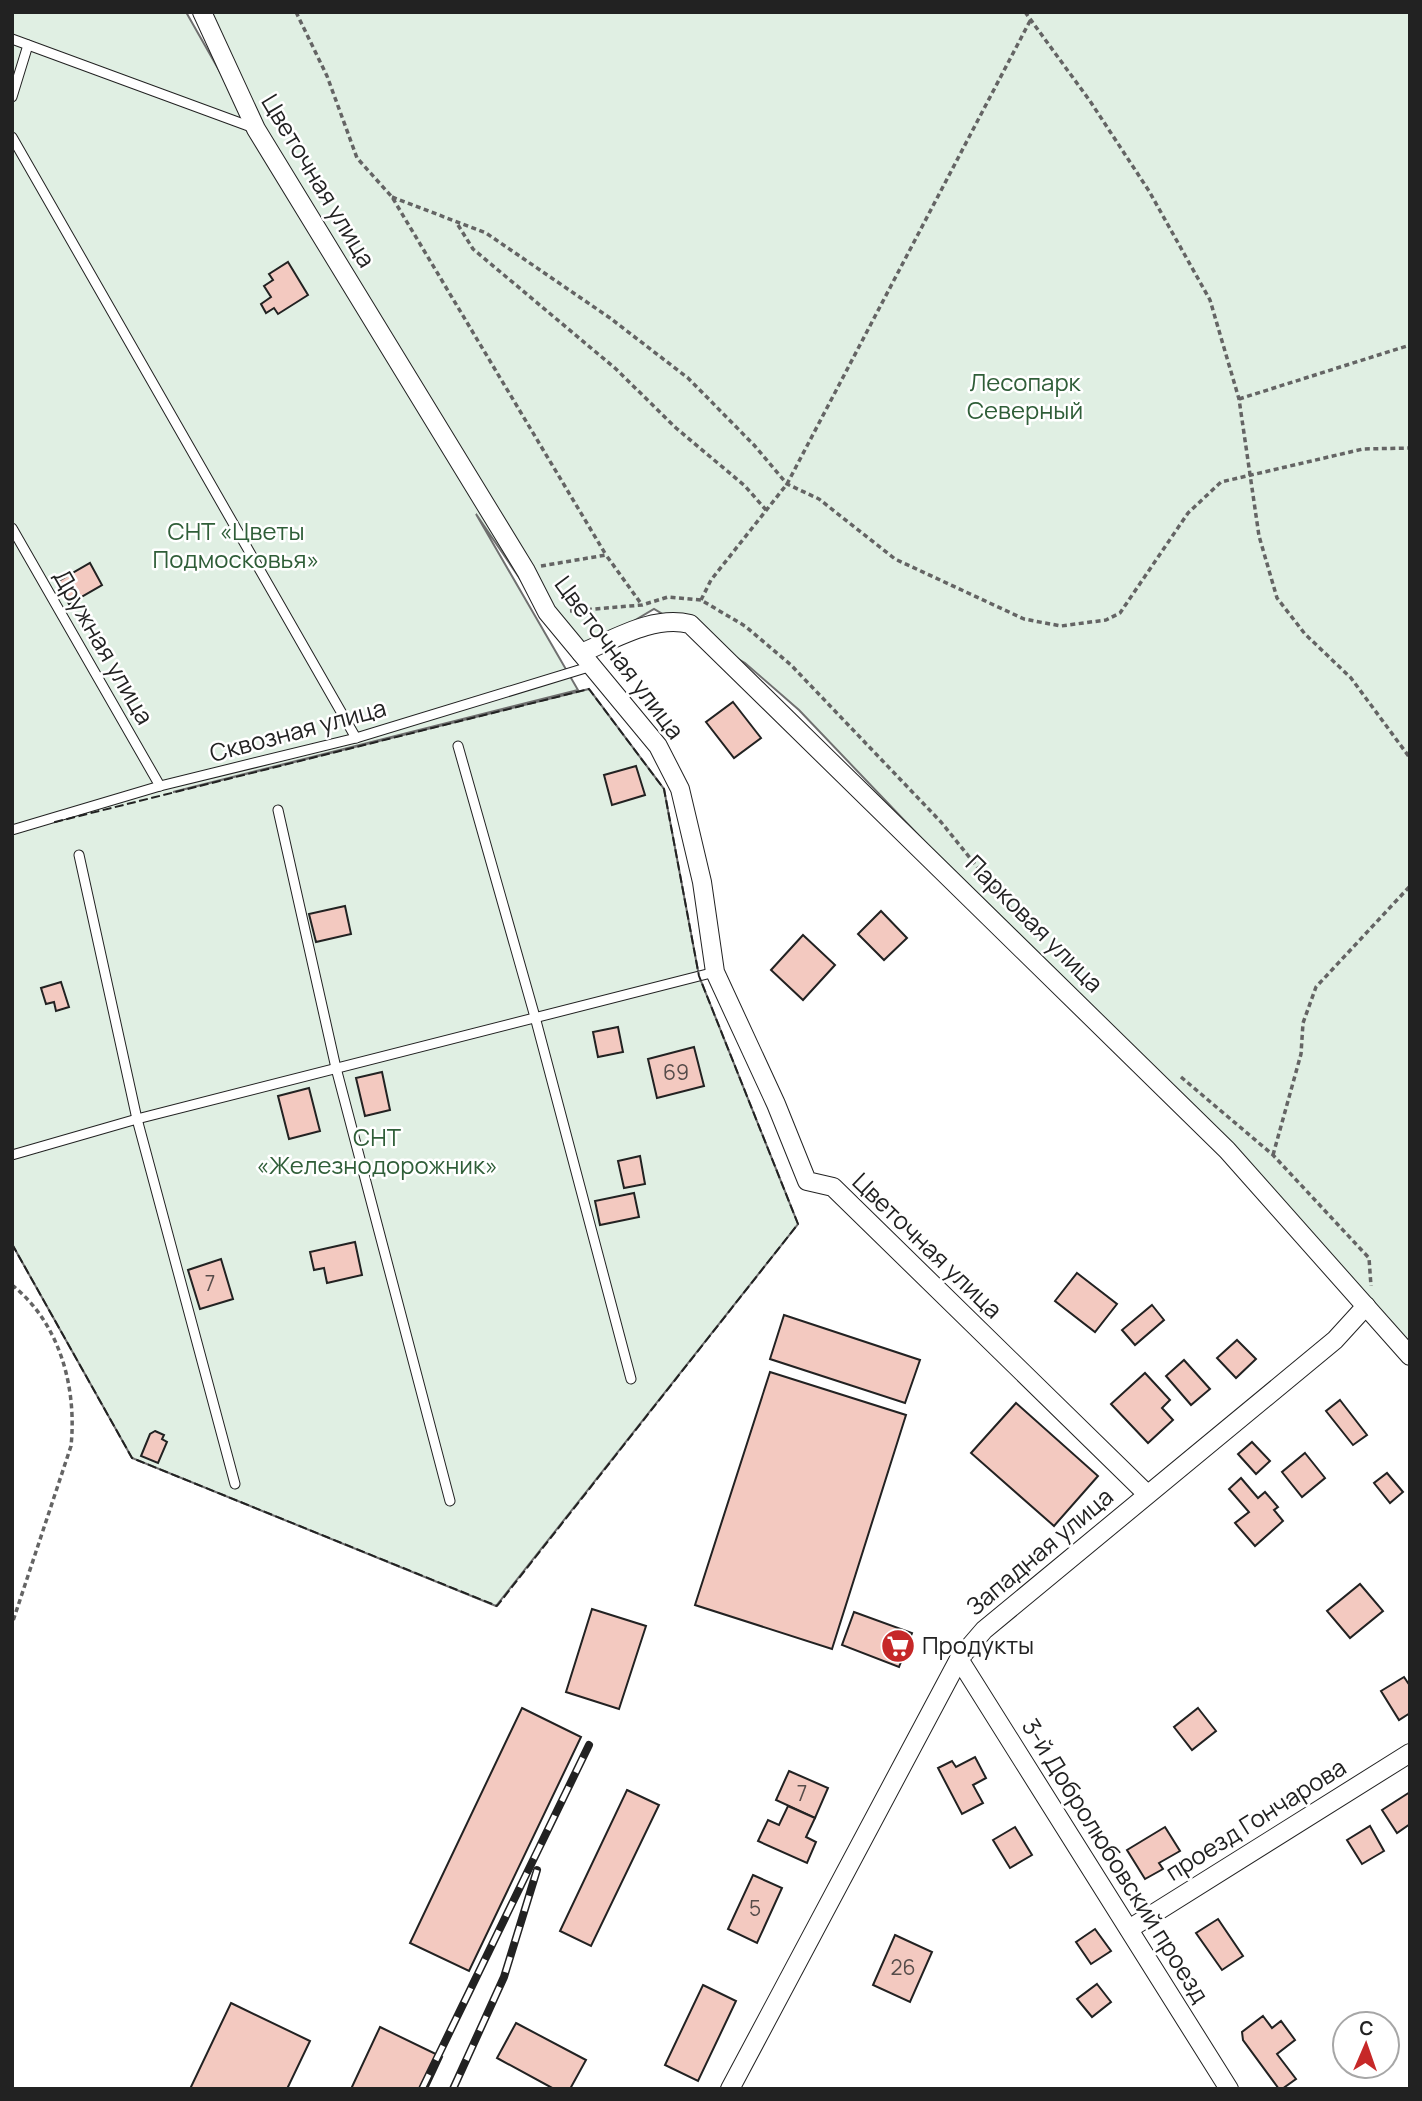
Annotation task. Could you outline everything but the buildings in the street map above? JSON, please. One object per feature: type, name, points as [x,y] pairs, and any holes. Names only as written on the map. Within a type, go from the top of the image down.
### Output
[{"type":"street","name":"Цветочная улица","points":[[202,12],[256,129],[526,571],[547,612],[658,746],[680,789],[702,882],[715,972],[776,1104],[807,1181],[833,1188],[1147,1494]]},
{"type":"street","name":"Парковая улица","points":[[586,660],[659,622],[670,619],[690,624],[1227,1150],[1410,1356]]},
{"type":"street","name":"Западная улица","points":[[730,2089],[959,1659],[984,1630],[1335,1340],[1366,1306]]},
{"type":"street","name":"3-й Добролюбовский проезд","points":[[959,1659],[1229,2089]]},
{"type":"street","name":"проезд Гончарова","points":[[1129,1929],[1408,1757]]},
{"type":"lane","points":[[12,39],[256,129]]},
{"type":"lane","points":[[12,97],[29,45]]},
{"type":"lane","points":[[12,137],[356,738]]},
{"type":"lane","name":"Дружная улица","points":[[12,528],[160,786]]},
{"type":"lane","name":"Сквозная улица","points":[[12,831],[160,786],[356,738],[586,660]]},
{"type":"lane","points":[[458,746],[535,1017],[631,1379]]},
{"type":"lane","points":[[278,810],[336,1068],[450,1501]]},
{"type":"lane","points":[[79,855],[137,1119],[235,1484]]},
{"type":"lane","points":[[12,1155],[137,1119],[715,972]]},
{"type":"path","points":[[296,12],[327,76],[357,158],[392,197],[606,555],[642,605]]},
{"type":"path","points":[[1025,12],[1149,191],[1210,300],[1239,399],[1259,536],[1277,598],[1305,634],[1351,678],[1410,758]]},
{"type":"path","points":[[701,600],[711,580],[787,484],[1031,19]]},
{"type":"path","points":[[392,197],[498,240],[610,318],[688,378],[754,445],[787,484],[819,499],[895,559],[1024,619],[1061,626],[1106,620],[1120,613],[1188,513],[1221,482],[1363,449],[1410,448]]},
{"type":"path","points":[[457,223],[473,249],[615,369],[676,428],[745,486],[766,510]]},
{"type":"path","points":[[1239,399],[1410,345]]},
{"type":"path","points":[[526,571],[606,555]]},
{"type":"path","points":[[1273,1155],[1301,1054],[1303,1023],[1317,987],[1410,886]]},
{"type":"path","points":[[12,1285],[41,1316],[58,1346],[74,1416],[71,1446],[12,1624]]},
{"type":"green space","points":[[12,12],[186,12],[304,220],[205,12],[1410,12],[1410,1350],[799,710],[745,663],[654,609],[595,644],[571,640],[550,623],[476,514],[578,690],[173,792],[589,689],[664,789],[699,976],[798,1224],[496,1606],[132,1458],[12,1244]]},
{"type":"railway","points":[[422,2089],[589,1745]]},
{"type":"railway","points":[[453,2089],[504,1977],[537,1870]]},
{"type":"fence","points":[[12,1244],[132,1458],[497,1606],[798,1224],[699,976],[664,789],[589,689],[51,823]]},
{"type":"place","name":"Продукты","points":[[898,1646]]},
{"type":"park label","name":"Лесопарк Северный","points":[[1025,397]]},
{"type":"park label","name":"СНТ «Цветы Подмосковья»","points":[[236,546]]},
{"type":"park label","name":"СНТ «Железнодорожник»","points":[[377,1152]]}]
